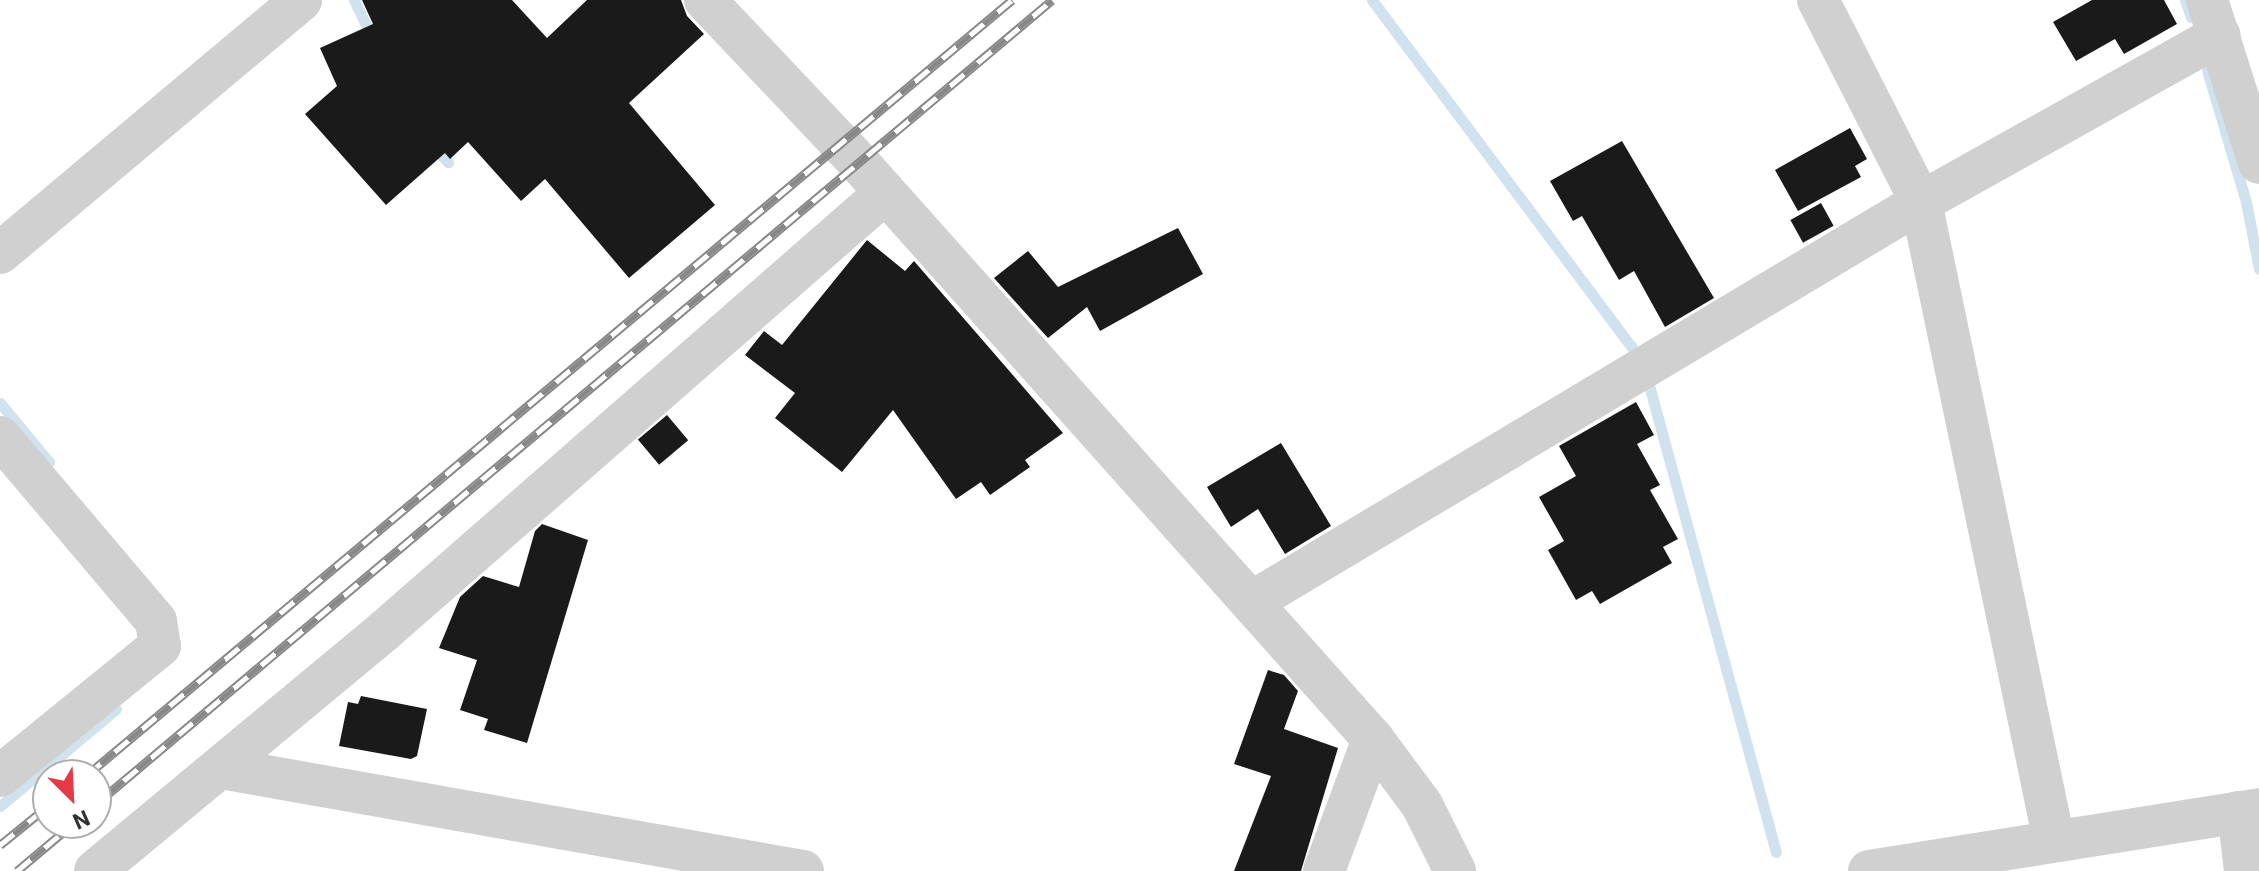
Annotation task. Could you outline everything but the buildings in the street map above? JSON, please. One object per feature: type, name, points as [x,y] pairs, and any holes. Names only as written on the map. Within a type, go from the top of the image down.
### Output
[{"type":"street","points":[[0,253],[301,0]]},
{"type":"street","points":[[705,0],[1253,601],[1373,739],[1422,805],[1455,871]]},
{"type":"street","points":[[1818,0],[1921,202],[2054,841]]},
{"type":"street","points":[[1253,601],[1921,202],[2213,18],[2259,163]]},
{"type":"street","points":[[95,871],[221,768],[884,194]]},
{"type":"street","points":[[0,437],[156,621],[160,646],[0,776]]},
{"type":"street","points":[[1324,871],[1373,739]]},
{"type":"street","points":[[221,768],[803,871]]},
{"type":"street","points":[[1869,871],[1930,866],[2054,841],[2248,810],[2245,871]]},
{"type":"waterway","points":[[354,0],[373,40]]},
{"type":"waterway","points":[[1372,0],[1640,358]]},
{"type":"waterway","points":[[2185,0],[2191,17]]},
{"type":"waterway","points":[[2207,70],[2246,202],[2259,269]]},
{"type":"waterway","points":[[433,145],[448,162]]},
{"type":"waterway","points":[[1649,385],[1776,852]]},
{"type":"waterway","points":[[0,403],[49,462]]},
{"type":"waterway","points":[[0,806],[116,709]]},
{"type":"railway","points":[[106,759],[1012,0]]},
{"type":"railway","points":[[112,791],[1052,0]]},
{"type":"railway","points":[[0,845],[32,819]]},
{"type":"railway","points":[[17,871],[55,839]]}]
